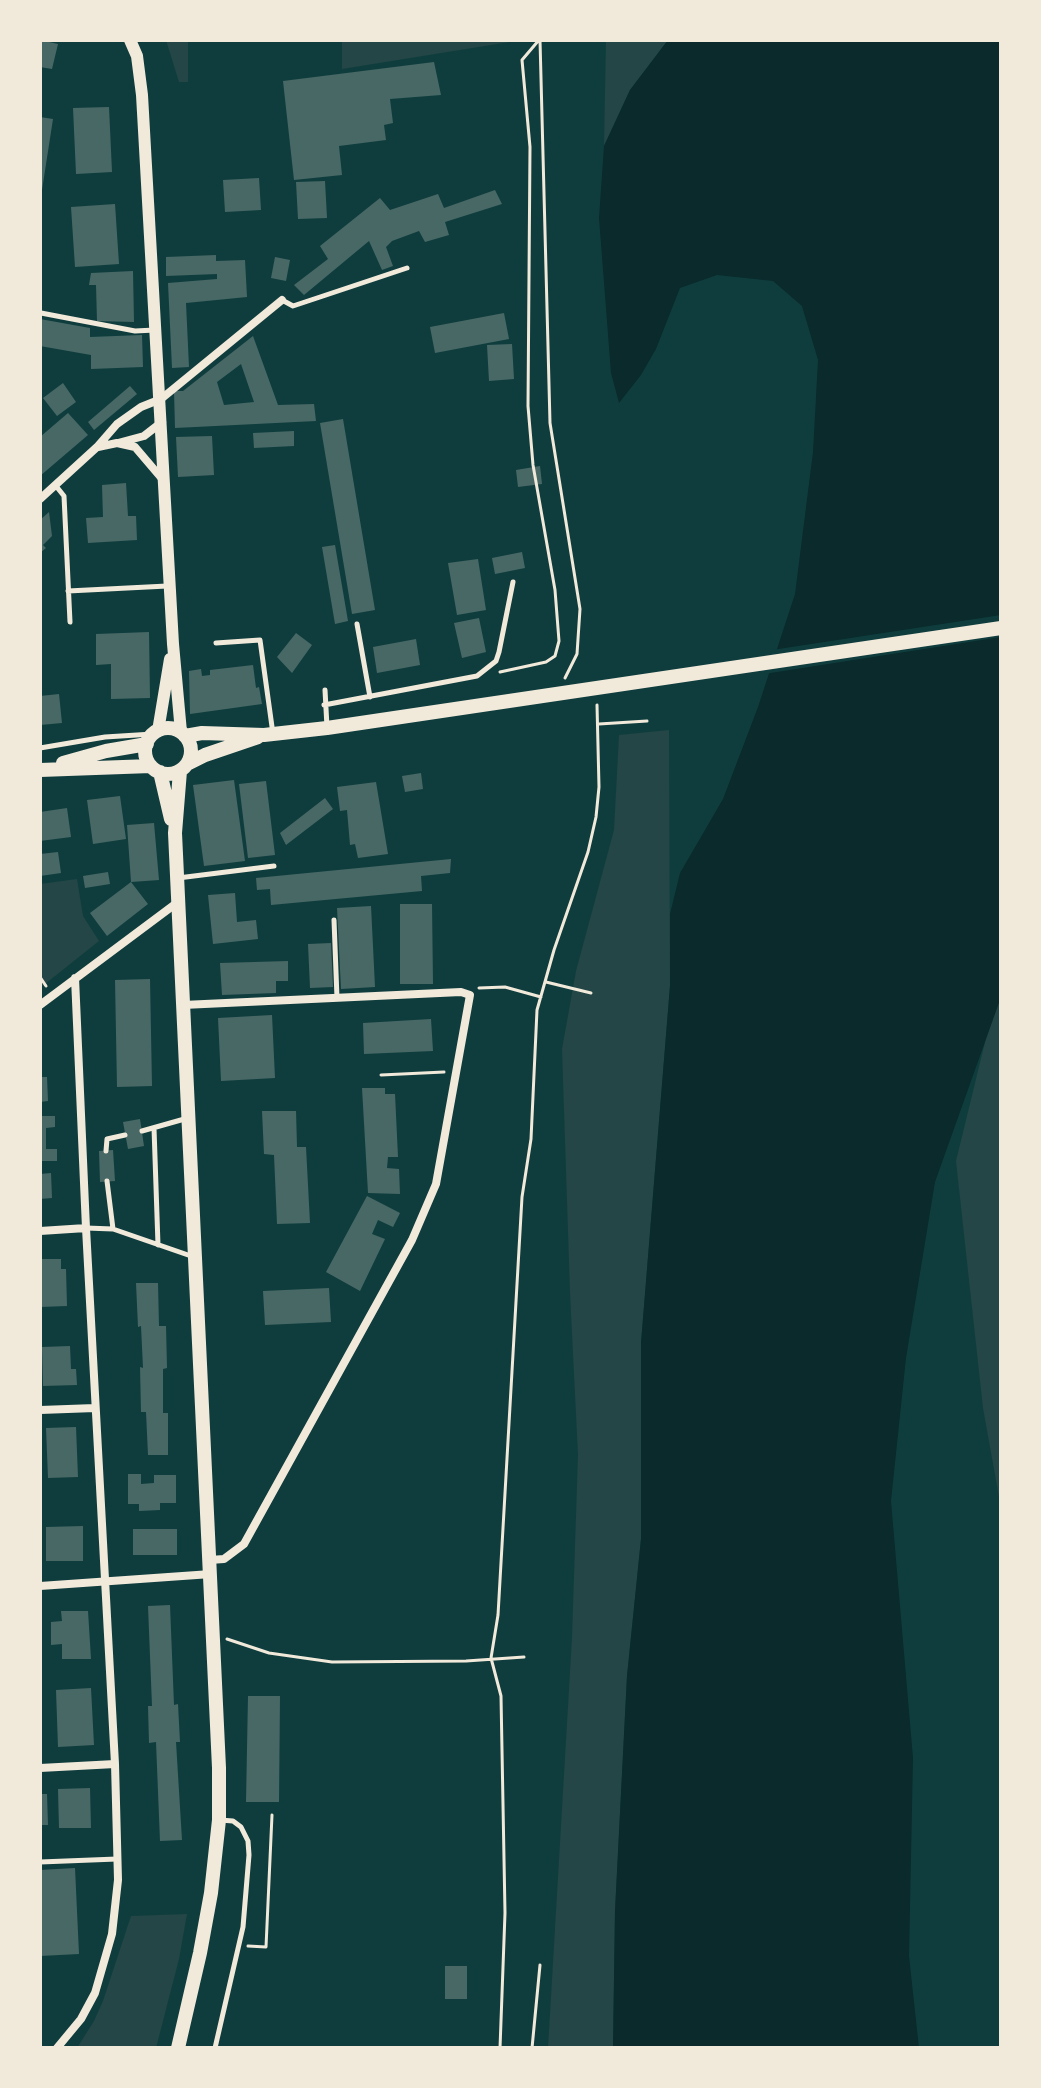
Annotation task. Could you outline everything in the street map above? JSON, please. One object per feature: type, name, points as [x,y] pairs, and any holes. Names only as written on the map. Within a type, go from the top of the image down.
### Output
[{"type":"main road","points":[[269,735],[205,755],[170,774],[155,769],[40,770],[171,728],[183,734],[269,735],[1001,628]]},
{"type":"main road","points":[[178,2048],[200,1953],[219,1820],[175,833],[184,767],[191,750],[183,734]]},
{"type":"main road","points":[[152,736],[146,755],[155,769],[175,833]]},
{"type":"street","points":[[130,40],[137,56],[142,95],[173,644],[183,734]]},
{"type":"street","points":[[40,499],[97,447],[117,424],[141,407],[161,399],[282,300]]},
{"type":"street","points":[[97,447],[144,436],[162,422]]},
{"type":"street","points":[[117,443],[135,447],[165,482]]},
{"type":"street","points":[[152,736],[173,644]]},
{"type":"street","points":[[40,1005],[178,901]]},
{"type":"street","points":[[57,2048],[81,2019],[106,1962],[116,1909],[118,1859],[75,978]]},
{"type":"street","points":[[40,1586],[105,1583],[210,1567],[244,1544],[412,1240],[436,1184],[470,995],[461,992],[183,1005]]},
{"type":"street","points":[[40,1231],[86,1228]]},
{"type":"street","points":[[40,1410],[95,1408]]},
{"type":"street","points":[[40,1768],[115,1764]]},
{"type":"lane","points":[[282,300],[293,306],[407,268]]},
{"type":"lane","points":[[41,313],[135,331],[156,330]]},
{"type":"lane","points":[[56,486],[64,496],[70,622]]},
{"type":"lane","points":[[324,705],[477,676],[496,661],[513,582]]},
{"type":"lane","points":[[68,591],[170,586]]},
{"type":"lane","points":[[357,624],[370,697]]},
{"type":"lane","points":[[216,643],[260,640],[269,735]]},
{"type":"lane","points":[[325,690],[327,728]]},
{"type":"lane","points":[[40,748],[105,737],[152,736]]},
{"type":"lane","points":[[177,879],[274,866]]},
{"type":"lane","points":[[334,920],[337,998]]},
{"type":"lane","points":[[142,1131],[189,1118]]},
{"type":"lane","points":[[154,1128],[158,1245]]},
{"type":"lane","points":[[106,1151],[107,1139],[125,1135]]},
{"type":"lane","points":[[107,1181],[113,1229]]},
{"type":"lane","points":[[86,1228],[113,1229],[196,1258]]},
{"type":"lane","points":[[215,2048],[240,1945],[248,1841],[241,1827],[233,1821],[219,1820]]},
{"type":"lane","points":[[40,1862],[118,1859]]},
{"type":"path","points":[[477,676],[538,666],[555,656],[559,641],[555,590],[533,465],[528,406],[530,147],[522,60],[540,40]]},
{"type":"path","points":[[540,40],[550,423],[580,609],[577,654],[552,695]]},
{"type":"path","points":[[500,2048],[505,1913],[502,1724],[501,1696],[491,1658],[498,1615],[522,1197],[531,1139],[541,997],[588,852],[596,817],[598,725],[603,687]]},
{"type":"path","points":[[598,725],[647,721]]},
{"type":"path","points":[[546,982],[591,993]]},
{"type":"path","points":[[470,995],[477,989],[494,985],[541,997]]},
{"type":"path","points":[[381,1075],[456,1074]]},
{"type":"path","points":[[225,1638],[269,1653],[332,1662],[466,1661],[524,1657]]},
{"type":"path","points":[[240,1945],[266,1947],[272,1815]]},
{"type":"path","points":[[532,2048],[540,1965]]},
{"type":"shaded area","points":[[166,40],[188,40],[188,82],[179,82]]},
{"type":"shaded area","points":[[342,40],[522,40],[342,69]]},
{"type":"shaded area","points":[[606,40],[668,40],[630,90],[604,146]]},
{"type":"shaded area","points":[[668,40],[1001,40],[1001,997],[935,1182],[906,1358],[891,1501],[913,1758],[909,1956],[919,2048],[613,2048],[615,1911],[627,1676],[641,1539],[641,1343],[670,986],[670,914],[680,873],[723,799],[758,707],[795,594],[813,452],[818,360],[802,306],[773,281],[717,275],[680,288],[656,349],[619,403],[611,373],[599,218],[604,146],[630,90]]},
{"type":"shaded area","points":[[669,730],[670,986],[641,1343],[641,1539],[627,1676],[615,1911],[613,2048],[548,2048],[572,1638],[578,1455],[562,1049],[576,971],[614,830],[619,735]]},
{"type":"shaded area","points":[[77,879],[83,916],[99,941],[40,988],[40,884]]},
{"type":"shaded area","points":[[1001,997],[1001,1508],[983,1408],[956,1161],[987,1034]]},
{"type":"shaded area","points":[[187,1914],[156,2048],[77,2048],[103,2001],[131,1916]]},
{"type":"pier","points":[[1001,615],[1001,637],[764,674],[772,650]]},
{"type":"building","points":[[40,40],[58,44],[52,69],[40,67]]},
{"type":"building","points":[[434,62],[441,95],[390,99],[393,123],[384,125],[386,140],[339,146],[342,175],[294,180],[283,81]]},
{"type":"building","points":[[109,107],[112,172],[76,174],[73,108]]},
{"type":"building","points":[[40,117],[53,119],[42,190],[40,190]]},
{"type":"building","points":[[259,178],[261,210],[225,212],[223,180]]},
{"type":"building","points":[[325,181],[327,218],[298,219],[296,182]]},
{"type":"building","points":[[495,190],[502,204],[445,222],[449,235],[425,242],[419,231],[392,241],[386,247],[393,266],[382,270],[369,241],[304,295],[294,285],[328,259],[320,246],[380,198],[390,210],[438,194],[444,208]]},
{"type":"building","points":[[115,204],[119,264],[75,267],[71,207]]},
{"type":"building","points":[[216,255],[216,261],[245,260],[247,297],[186,303],[189,367],[172,368],[168,283],[217,279],[217,274],[166,276],[166,257]]},
{"type":"building","points":[[275,257],[290,260],[286,281],[271,278]]},
{"type":"building","points":[[133,271],[134,322],[97,321],[96,285],[89,285],[91,273]]},
{"type":"building","points":[[504,313],[509,339],[435,353],[430,327]]},
{"type":"building","points":[[40,319],[90,328],[90,337],[142,335],[143,367],[91,369],[91,355],[40,346]]},
{"type":"building","points":[[253,336],[278,405],[314,404],[316,421],[175,428],[174,391],[183,391]],"holes":[[[241,364],[254,402],[224,405],[217,382]]]},
{"type":"building","points":[[512,344],[514,379],[489,381],[487,345]]},
{"type":"building","points":[[63,383],[76,402],[57,416],[43,398]]},
{"type":"building","points":[[130,386],[137,394],[94,430],[88,422]]},
{"type":"building","points":[[68,413],[88,435],[40,476],[40,437]]},
{"type":"building","points":[[343,419],[375,610],[352,614],[320,423]]},
{"type":"building","points":[[294,431],[294,446],[254,448],[253,433]]},
{"type":"building","points":[[212,436],[214,475],[178,477],[176,437]]},
{"type":"building","points":[[540,466],[542,484],[518,487],[516,470]]},
{"type":"building","points":[[126,483],[128,516],[136,516],[137,540],[88,543],[86,518],[103,517],[102,485]]},
{"type":"building","points":[[49,512],[52,536],[40,553],[40,520]]},
{"type":"building","points":[[335,545],[348,621],[335,624],[322,547]]},
{"type":"building","points":[[522,552],[525,568],[495,574],[492,558]]},
{"type":"building","points":[[478,559],[486,610],[457,615],[448,563]]},
{"type":"building","points":[[479,618],[486,652],[462,658],[454,623]]},
{"type":"building","points":[[149,632],[150,698],[111,699],[111,664],[96,665],[96,634]]},
{"type":"building","points":[[296,633],[312,645],[292,673],[277,657]]},
{"type":"building","points":[[416,639],[420,665],[377,673],[373,647]]},
{"type":"building","points":[[253,665],[262,704],[190,714],[189,671],[201,669],[202,676],[210,675],[210,670]]},
{"type":"building","points":[[59,694],[62,723],[40,725],[40,696]]},
{"type":"building","points":[[421,773],[423,789],[405,792],[402,776]]},
{"type":"building","points":[[234,780],[245,861],[204,866],[193,785]]},
{"type":"building","points":[[266,781],[275,855],[248,858],[239,784]]},
{"type":"building","points":[[376,782],[388,854],[358,858],[355,844],[350,845],[347,810],[340,811],[337,787]]},
{"type":"building","points":[[120,796],[126,839],[93,844],[87,800]]},
{"type":"building","points":[[325,798],[333,809],[286,845],[280,833]]},
{"type":"building","points":[[67,808],[71,837],[40,841],[40,812]]},
{"type":"building","points":[[154,823],[159,880],[131,882],[127,825]]},
{"type":"building","points":[[58,852],[61,873],[40,876],[40,854]]},
{"type":"building","points":[[451,859],[450,873],[421,876],[422,891],[271,905],[270,889],[257,890],[256,878]]},
{"type":"building","points":[[108,872],[110,884],[85,888],[83,876]]},
{"type":"building","points":[[131,882],[148,904],[107,936],[90,913]]},
{"type":"building","points":[[235,893],[237,922],[256,920],[258,939],[213,944],[208,895]]},
{"type":"building","points":[[400,904],[432,904],[433,984],[400,984]]},
{"type":"building","points":[[371,906],[375,987],[341,989],[337,908]]},
{"type":"building","points":[[331,943],[333,987],[310,988],[308,944]]},
{"type":"building","points":[[288,961],[288,981],[276,981],[276,993],[222,995],[220,963]]},
{"type":"building","points":[[150,979],[152,1086],[117,1087],[115,980]]},
{"type":"building","points":[[272,1015],[275,1078],[221,1081],[218,1018]]},
{"type":"building","points":[[431,1019],[433,1051],[364,1054],[363,1023]]},
{"type":"building","points":[[40,1077],[47,1077],[48,1101],[40,1102]]},
{"type":"building","points":[[362,1088],[385,1088],[385,1094],[395,1094],[398,1157],[388,1157],[387,1168],[399,1169],[400,1194],[368,1193]]},
{"type":"building","points":[[262,1111],[296,1111],[297,1147],[306,1147],[310,1223],[277,1224],[274,1155],[264,1154]]},
{"type":"building","points":[[40,1116],[55,1116],[55,1127],[46,1128],[46,1149],[57,1149],[57,1161],[40,1161]]},
{"type":"building","points":[[140,1119],[144,1146],[128,1149],[123,1122]]},
{"type":"building","points":[[113,1150],[115,1181],[100,1182],[99,1151]]},
{"type":"building","points":[[51,1173],[52,1198],[40,1199],[40,1174]]},
{"type":"building","points":[[367,1196],[400,1213],[393,1227],[378,1220],[372,1234],[385,1239],[360,1291],[326,1272]]},
{"type":"building","points":[[40,1259],[61,1259],[61,1269],[66,1269],[67,1306],[40,1307]]},
{"type":"building","points":[[136,1283],[158,1283],[159,1326],[166,1326],[167,1368],[163,1369],[163,1413],[168,1413],[168,1455],[148,1455],[146,1412],[141,1412],[140,1367],[143,1368]]},
{"type":"building","points":[[329,1288],[331,1322],[265,1325],[263,1291]]},
{"type":"building","points":[[70,1346],[71,1369],[76,1369],[77,1385],[43,1386],[42,1347]]},
{"type":"building","points":[[76,1427],[78,1477],[48,1478],[46,1428]]},
{"type":"building","points":[[128,1474],[141,1474],[141,1484],[154,1483],[154,1475],[176,1475],[176,1503],[160,1503],[160,1510],[139,1511],[139,1504],[128,1504]]},
{"type":"building","points":[[83,1526],[83,1561],[46,1561],[46,1527]]},
{"type":"building","points":[[133,1529],[177,1529],[177,1555],[133,1555]]},
{"type":"building","points":[[170,1605],[174,1705],[178,1704],[180,1742],[176,1742],[182,1840],[160,1841],[156,1742],[149,1743],[148,1706],[152,1706],[148,1606]]},
{"type":"building","points":[[61,1611],[88,1611],[91,1659],[62,1659],[62,1644],[51,1645],[51,1622],[62,1621]]},
{"type":"building","points":[[91,1688],[94,1745],[58,1747],[56,1690]]},
{"type":"building","points":[[248,1696],[280,1696],[279,1802],[246,1802]]},
{"type":"building","points":[[90,1788],[91,1828],[59,1828],[58,1789]]},
{"type":"building","points":[[40,1794],[47,1794],[48,1825],[40,1825]]},
{"type":"building","points":[[75,1868],[79,1954],[40,1956],[40,1870]]},
{"type":"building","points":[[445,1966],[467,1966],[467,1999],[445,1999]]}]
